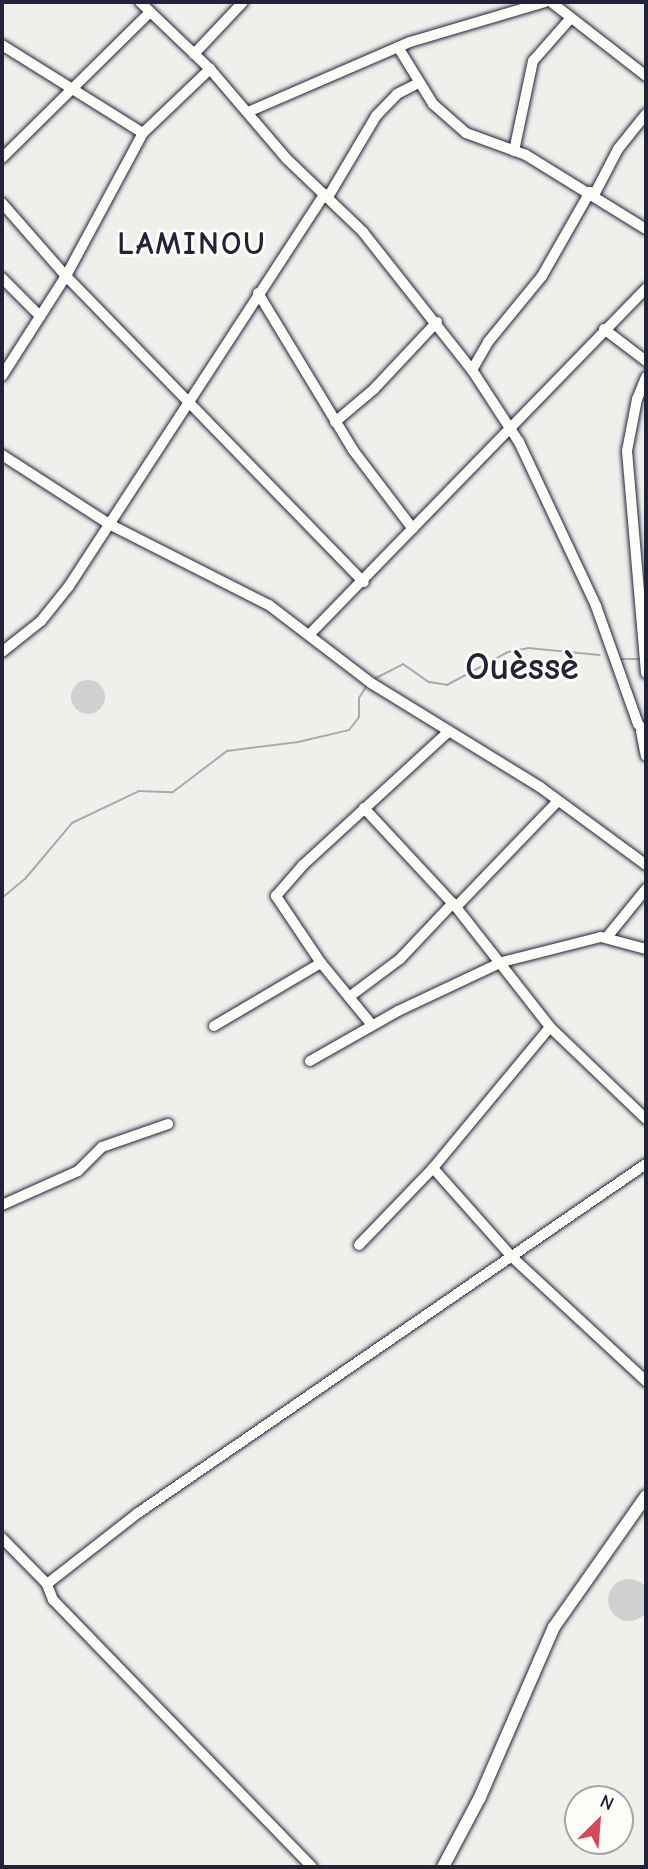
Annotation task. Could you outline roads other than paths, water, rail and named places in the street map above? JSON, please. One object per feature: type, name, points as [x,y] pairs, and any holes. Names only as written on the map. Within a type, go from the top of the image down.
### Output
[{"type":"main road","points":[[443,1867],[480,1797],[554,1627],[646,1496]]},
{"type":"street","points":[[140,2],[210,69],[287,159],[377,248],[472,370],[509,427],[596,606],[644,732],[646,754]]},
{"type":"street","points":[[194,54],[243,2]]},
{"type":"street","points":[[248,112],[319,77],[398,47],[523,5],[545,2]]},
{"type":"street","points":[[551,2],[569,20],[646,76]]},
{"type":"street","points":[[2,158],[150,12]]},
{"type":"street","points":[[514,151],[533,61],[569,20]]},
{"type":"street","points":[[2,45],[143,133]]},
{"type":"street","points":[[398,47],[419,83],[440,111],[466,133],[514,151],[592,193],[646,229]]},
{"type":"street","points":[[2,376],[66,276],[143,133],[210,69]]},
{"type":"street","points":[[2,652],[54,606],[258,293],[326,196],[376,116],[397,94],[419,83]]},
{"type":"street","points":[[472,370],[488,342],[542,276],[618,149],[646,114]]},
{"type":"street","points":[[2,203],[66,276],[364,582]]},
{"type":"street","points":[[2,278],[40,316]]},
{"type":"street","points":[[310,634],[364,582],[509,427],[646,288]]},
{"type":"street","points":[[258,293],[335,422],[413,529]]},
{"type":"street","points":[[335,422],[374,389],[437,322]]},
{"type":"street","points":[[604,329],[646,361]]},
{"type":"street","points":[[646,377],[637,399],[627,451],[646,673]]},
{"type":"street","points":[[2,456],[109,524],[251,594],[310,634],[372,682],[558,801],[646,865]]},
{"type":"street","points":[[372,1025],[321,963],[276,896],[364,808],[448,732]]},
{"type":"street","points":[[349,997],[400,959],[558,801]]},
{"type":"street","points":[[364,808],[454,905],[502,962],[550,1027],[646,1119]]},
{"type":"street","points":[[607,937],[646,889]]},
{"type":"street","points":[[310,1061],[372,1025],[502,962],[607,937],[646,950]]},
{"type":"street","points":[[214,1026],[321,963]]},
{"type":"street","points":[[359,1245],[433,1168],[550,1027]]},
{"type":"street","points":[[2,1205],[78,1171],[102,1147],[168,1124]]},
{"type":"street","points":[[47,1584],[138,1513],[646,1164]]},
{"type":"street","points":[[433,1168],[512,1257],[646,1381]]},
{"type":"street","points":[[2,1538],[47,1584],[53,1600],[312,1867]]},
{"type":"waterway","points":[[376,678],[403,664],[429,682],[447,685],[508,652],[528,648],[600,655]]},
{"type":"waterway","points":[[620,659],[640,659]]},
{"type":"waterway","points":[[2,898],[25,879],[72,823],[139,791],[173,792],[227,751],[298,742],[349,730],[359,717],[359,698],[366,687]]},
{"type":"district","name":"LAMINOU","points":[[192,244]]},
{"type":"district","name":"Ouèssè","points":[[522,668]]}]
